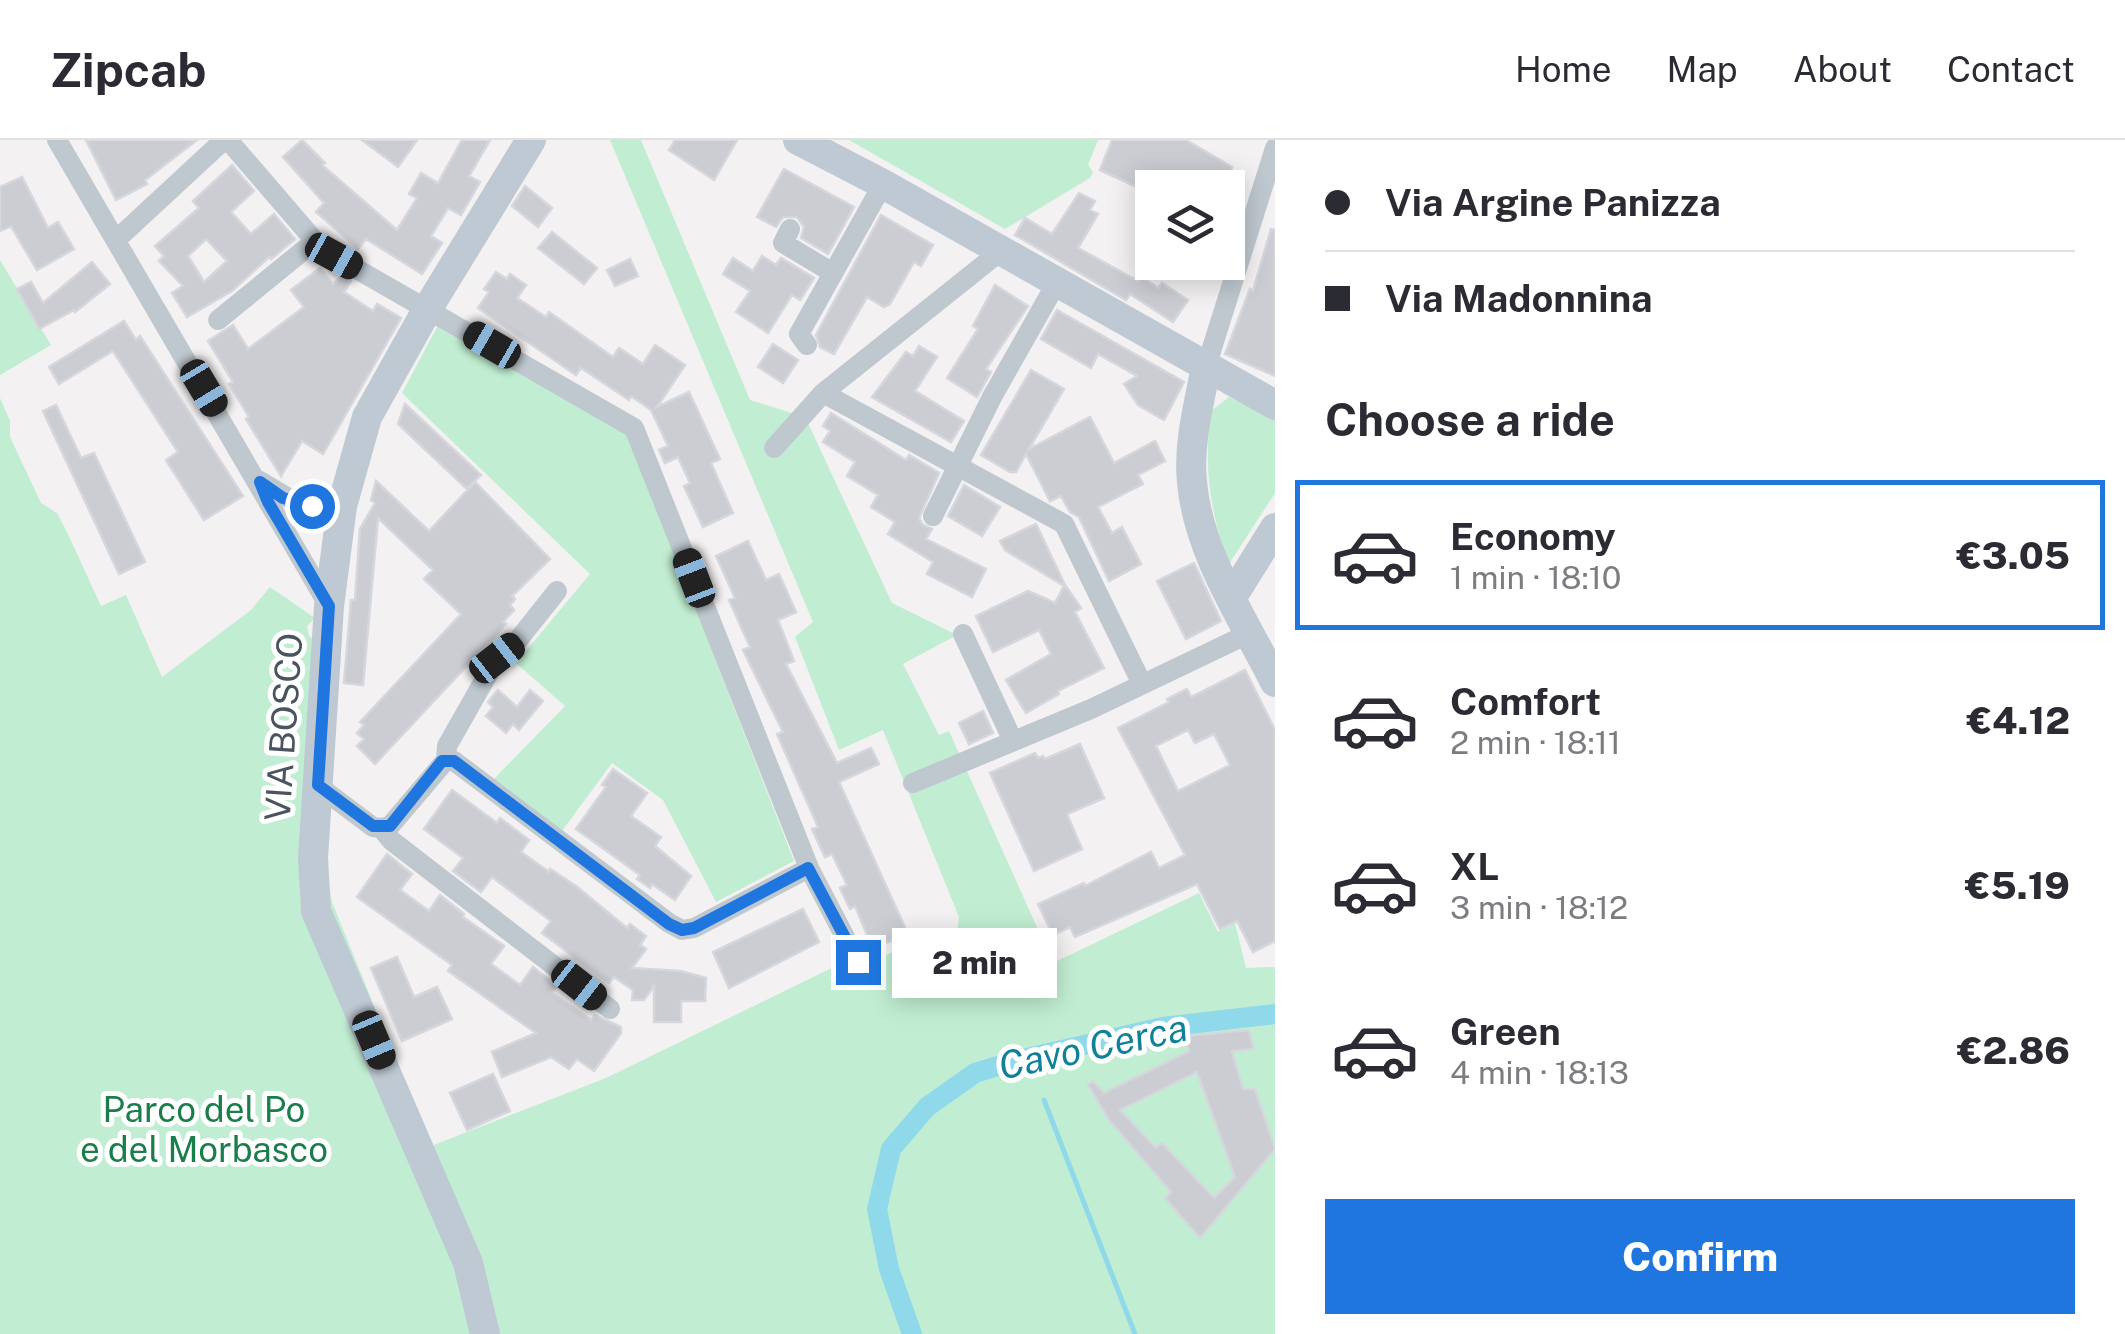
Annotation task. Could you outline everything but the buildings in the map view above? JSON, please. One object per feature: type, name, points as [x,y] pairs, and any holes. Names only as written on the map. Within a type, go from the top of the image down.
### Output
[{"type":"street","points":[[57,140],[329,606]]},
{"type":"street","points":[[116,240],[226,140],[315,242],[334,256],[634,428],[808,868],[858,962]]},
{"type":"street","name":"VIA BOSCO","points":[[485,1334],[461,1246],[316,911],[313,858],[329,606],[342,506],[368,417],[428,308],[532,140]]},
{"type":"street","points":[[798,140],[1275,405]]},
{"type":"street","points":[[1275,148],[1206,366],[1193,442],[1192,480],[1198,524],[1275,682]]},
{"type":"street","points":[[807,345],[799,334],[883,184]]},
{"type":"street","points":[[790,229],[784,243],[833,273]]},
{"type":"street","points":[[218,320],[315,242]]},
{"type":"street","points":[[774,448],[822,393],[1001,250]]},
{"type":"street","points":[[933,516],[992,397],[1057,282]]},
{"type":"street","points":[[822,393],[1064,524],[1142,684]]},
{"type":"street","points":[[260,482],[297,503],[342,506]]},
{"type":"street","points":[[1232,597],[1275,528]]},
{"type":"street","points":[[296,550],[314,553],[337,546]]},
{"type":"street","points":[[318,785],[373,826],[390,826],[446,760],[447,746],[497,658],[514,645],[557,591]]},
{"type":"street","points":[[913,783],[1250,633]]},
{"type":"street","points":[[963,634],[1013,741]]},
{"type":"street","points":[[446,760],[454,761],[682,930],[694,928],[808,868]]},
{"type":"street","points":[[381,828],[392,842],[610,1009]]},
{"type":"green space","name":"Parco del Po e del Morbasco","points":[[610,140],[641,140],[750,400],[805,417],[892,603],[957,635],[903,664],[939,735],[949,731],[1053,963],[1199,893],[1218,932],[1235,923],[1246,968],[1275,967],[1275,1334],[0,1334],[0,398],[10,421],[10,437],[41,503],[57,513],[101,606],[126,595],[162,677],[251,610],[270,587],[315,618],[307,626],[309,636],[317,642],[332,902],[431,1146],[606,1078],[848,960],[872,960],[942,934],[946,940],[957,931],[959,917],[883,730],[839,750],[795,637],[813,622]]},
{"type":"green space","points":[[849,140],[1098,140],[1088,165],[1093,172],[1090,178],[1005,229]]},
{"type":"green space","points":[[0,260],[51,345],[0,375]]},
{"type":"green space","points":[[437,327],[627,434],[794,861],[716,902],[663,800],[612,763],[562,831],[494,779],[565,706],[516,663],[590,574],[402,393]]},
{"type":"green space","points":[[1229,397],[1275,418],[1275,493],[1229,564],[1213,507],[1208,451],[1211,411]]},
{"type":"waterway","name":"Cavo Cerca","points":[[912,1334],[889,1269],[877,1209],[891,1149],[927,1107],[975,1073],[1014,1061],[1163,1027],[1275,1014]]},
{"type":"waterway","points":[[1044,1100],[1135,1334]]},
{"type":"route","points":[[312,506],[283,498],[260,482],[329,606],[318,785],[381,828],[390,826],[442,761],[454,761],[682,930],[694,928],[808,868],[858,962]]}]
